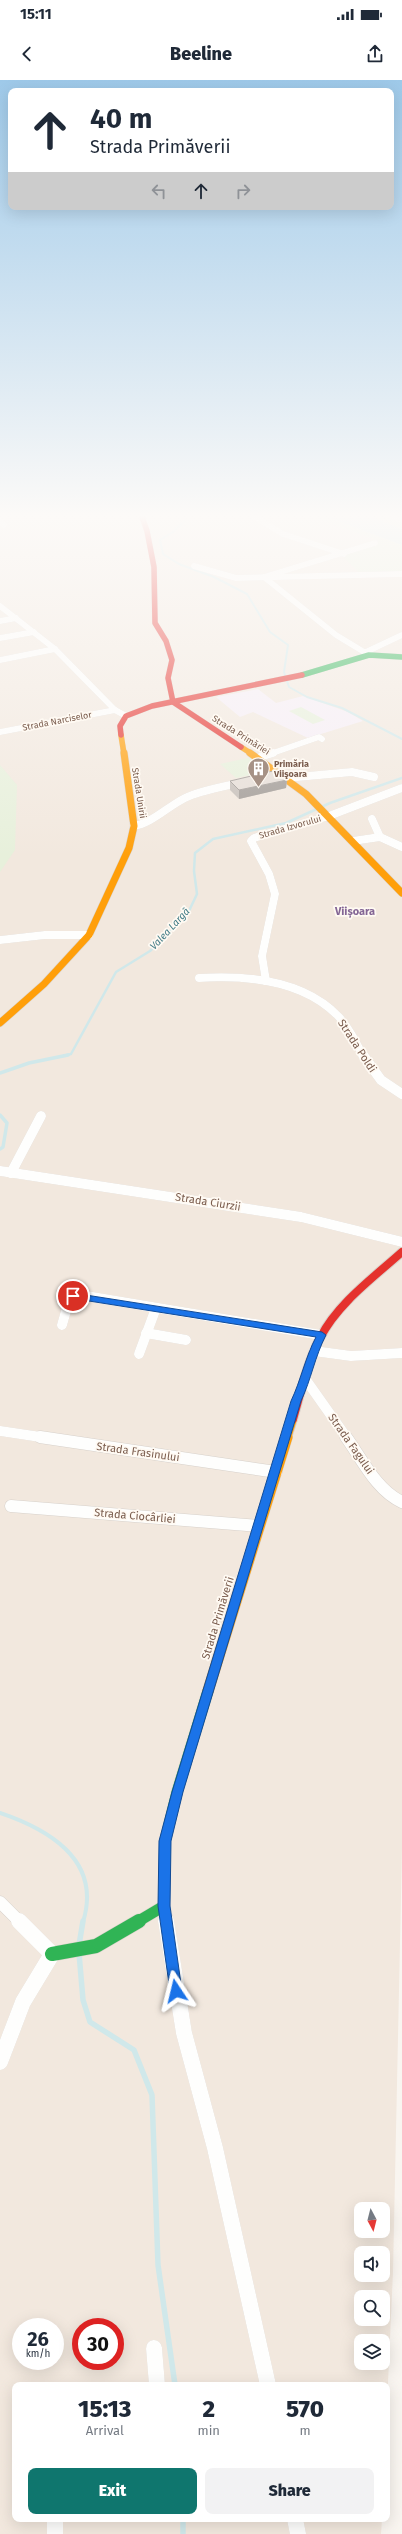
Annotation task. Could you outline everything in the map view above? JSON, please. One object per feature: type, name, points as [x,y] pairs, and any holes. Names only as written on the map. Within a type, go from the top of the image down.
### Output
[{"type":"street","points":[[30,629],[55,649],[115,710],[126,716],[134,711],[173,702],[293,678],[367,654],[402,635]]},
{"type":"street","points":[[159,629],[166,641],[172,660],[168,678],[173,702]]},
{"type":"street","points":[[328,629],[367,654],[402,657]]},
{"type":"street","points":[[0,638],[34,632]]},
{"type":"street","points":[[0,660],[55,649]]},
{"type":"street","name":"Strada Primăriei","points":[[173,702],[230,741],[260,757],[326,814],[402,893]]},
{"type":"street","name":"Strada Narciselor","points":[[0,732],[115,710]]},
{"type":"street","name":"Strada Unirii","points":[[0,1023],[44,984],[89,935],[129,848],[134,826],[120,726],[126,716]]},
{"type":"street","points":[[260,757],[319,737],[322,739]]},
{"type":"street","points":[[267,776],[352,772],[374,777]]},
{"type":"street","points":[[134,826],[146,824],[165,808],[187,797],[247,781]]},
{"type":"street","points":[[326,814],[402,788]]},
{"type":"street","name":"Strada Izvorului","points":[[266,981],[262,956],[264,939],[274,894],[269,874],[251,841],[254,838],[326,814]]},
{"type":"street","points":[[372,819],[380,837]]},
{"type":"street","points":[[353,841],[380,837],[402,847]]},
{"type":"street","points":[[0,940],[45,935],[89,935]]},
{"type":"street","points":[[199,978],[227,977],[266,981]]},
{"type":"street","name":"Strada Poldi","points":[[266,981],[294,989],[315,999],[340,1018],[374,1074],[384,1084],[402,1094]]},
{"type":"street","points":[[11,1173],[41,1116]]},
{"type":"street","name":"Strada Ciurzii","points":[[0,1171],[301,1217],[402,1242]]},
{"type":"street","name":"Strada Primăverii","points":[[164,1906],[165,1841],[177,1792],[258,1526],[276,1472],[296,1401],[306,1380],[314,1351],[322,1335],[360,1290],[402,1252]]},
{"type":"street","points":[[62,1325],[68,1301],[73,1296],[322,1335]]},
{"type":"street","points":[[139,1354],[156,1308]]},
{"type":"street","points":[[146,1334],[186,1340]]},
{"type":"street","points":[[314,1351],[351,1356],[402,1353]]},
{"type":"street","name":"Strada Fagului","points":[[306,1380],[382,1488],[391,1497],[402,1502]]},
{"type":"street","name":"Strada Frasinului","points":[[0,1431],[276,1472]]},
{"type":"street","name":"Strada Ciocârliei","points":[[11,1506],[258,1526]]},
{"type":"street","points":[[0,1902],[52,1954]]},
{"type":"street","points":[[0,2062],[23,2002],[52,1954],[89,1947],[125,1930],[164,1906],[184,2033],[215,2148],[267,2382]]},
{"type":"street","points":[[154,2348],[157,2382]]},
{"type":"street","points":[[55,2522],[55,2534]]},
{"type":"street","points":[[296,2522],[298,2534]]},
{"type":"shaded area","points":[[0,629],[402,629],[402,1849],[393,2272],[390,2339],[390,2334],[354,2334],[354,2370],[389,2370],[388,2382],[12,2382],[12,2522],[382,2522],[381,2534],[0,2534]]},
{"type":"shaded area","points":[[258,689],[276,703],[303,696],[348,712],[363,721],[308,738],[253,712],[240,717],[216,697]]},
{"type":"green space","points":[[301,707],[325,720],[313,724],[289,711]]},
{"type":"green space","points":[[252,757],[268,771],[236,778],[220,764]]},
{"type":"green space","points":[[0,765],[17,785],[15,850],[0,872]]},
{"type":"building","points":[[277,770],[287,780],[239,790],[230,781]]},
{"type":"waterway","name":"Valea Largă","points":[[268,629],[270,632],[288,645],[284,672],[289,687],[307,697],[342,708],[402,739]]},
{"type":"waterway","name":"Valea Largă","points":[[63,1056],[71,1054],[116,972],[150,951],[188,913],[197,894],[194,871],[195,853],[213,839],[286,823],[330,803],[402,778]]},
{"type":"waterway","name":"Valea Largă","points":[[0,1073],[29,1063],[68,1055]]},
{"type":"waterway","name":"Valea Largă","points":[[0,1115],[7,1123],[3,1147],[0,1149]]},
{"type":"waterway","points":[[0,1813],[19,1820],[53,1839],[67,1851],[78,1865],[85,1882],[87,1900],[83,1922]]},
{"type":"waterway","points":[[79,1945],[83,1921]]},
{"type":"waterway","points":[[79,1953],[83,2000],[90,2022],[134,2050],[152,2095],[158,2265],[175,2382]]},
{"type":"waterway","points":[[183,2522],[183,2534]]},
{"type":"traffic: fast","points":[[302,675],[369,655],[402,657]]},
{"type":"traffic: fast","points":[[52,1954],[96,1946],[164,1906],[165,1841],[177,1792],[208,1691]]},
{"type":"traffic: slow","points":[[0,1023],[44,984],[89,935],[129,848],[134,826],[121,735]]},
{"type":"traffic: slow","points":[[241,747],[263,760],[306,794],[346,833],[402,893]]},
{"type":"traffic: slow","points":[[208,1691],[293,1419]]},
{"type":"traffic: jam","points":[[158,629],[166,641],[172,660],[168,678],[173,702],[241,747]]},
{"type":"traffic: jam","points":[[121,735],[120,726],[126,716],[152,706],[302,675]]},
{"type":"traffic: jam","points":[[293,1419],[314,1352],[330,1323],[340,1310],[364,1285],[402,1252]]},
{"type":"place","name":"Primăria Viişoara","points":[[258,788]]},
{"type":"district","name":"Viișoara","points":[[355,911]]},
{"type":"route","points":[[73,1296],[86,1296],[322,1335],[314,1351],[306,1380],[296,1401],[276,1472],[258,1526],[177,1792],[165,1841],[164,1906],[176,1991]]}]
